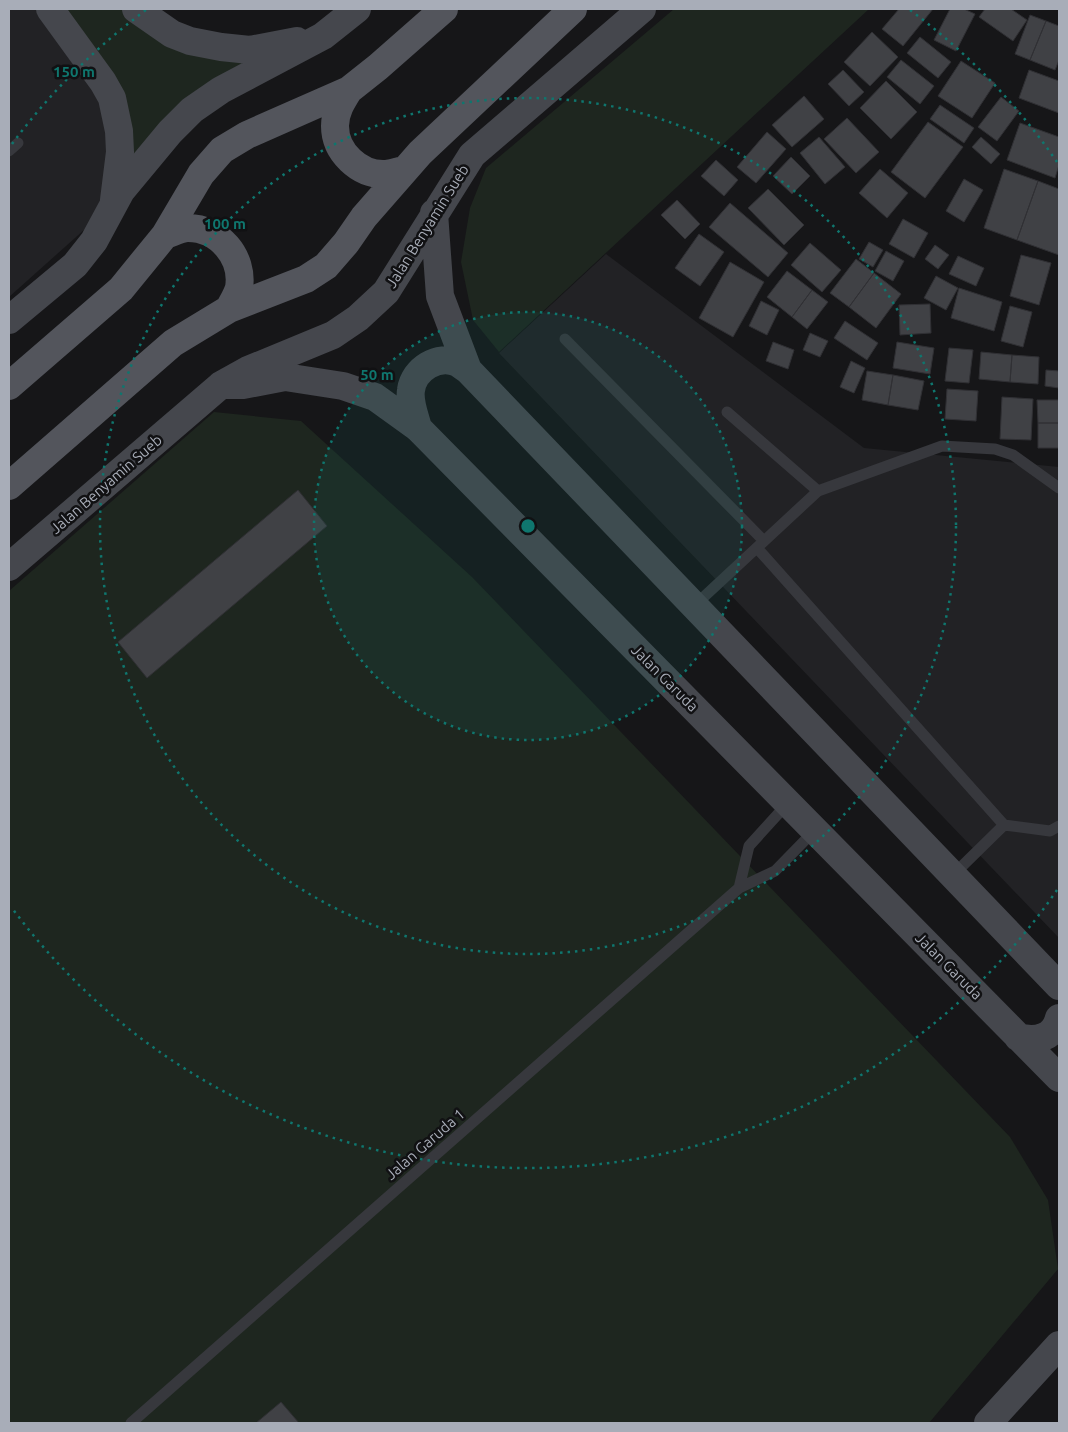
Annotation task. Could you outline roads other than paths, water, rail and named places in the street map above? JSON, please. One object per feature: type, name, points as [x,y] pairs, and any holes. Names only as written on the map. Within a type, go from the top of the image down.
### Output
[{"type":"main road","points":[[50,9],[104,82],[112,98],[119,131],[120,152],[113,204]]},
{"type":"main road","points":[[9,320],[75,265],[94,241],[113,204],[122,191],[170,132],[192,110],[221,90],[323,36],[357,9]]},
{"type":"main road","points":[[9,386],[121,289],[165,235],[202,174],[222,150],[247,135],[349,90],[378,68],[444,9]]},
{"type":"main road","points":[[9,486],[173,343],[228,309],[306,279],[326,266],[404,170],[568,13],[595,9]]},
{"type":"main road","name":"Jalan Benyamin Sueb","points":[[9,567],[221,385],[248,370],[333,335],[358,318],[386,292],[472,155],[642,9]]},
{"type":"main road","points":[[146,12],[172,34],[190,41],[220,47],[250,50],[323,36]]},
{"type":"main road","points":[[349,90],[339,106],[334,126],[338,144],[349,161],[366,171],[385,174],[404,170]]},
{"type":"main road","points":[[434,213],[440,296],[468,370]]},
{"type":"main road","points":[[165,235],[187,228],[209,232],[228,246],[238,266],[238,289],[228,309]]},
{"type":"main road","points":[[418,428],[411,390],[414,378],[422,368],[433,362],[445,360],[457,363],[468,370],[953,875],[1058,988]]},
{"type":"main road","name":"Jalan Garuda","points":[[221,385],[243,385],[285,377],[343,386],[375,397],[418,428],[1018,1036],[1057,1078]]},
{"type":"main road","points":[[1018,1036],[1027,1039],[1037,1039],[1046,1036],[1054,1030],[1059,1018]]},
{"type":"main road","points":[[988,1423],[1059,1345]]},
{"type":"lane","points":[[9,152],[18,143]]},
{"type":"lane","points":[[565,339],[761,544],[1004,825],[1050,831],[1059,826]]},
{"type":"lane","points":[[727,412],[818,491]]},
{"type":"lane","points":[[694,606],[818,491],[942,446],[995,449],[1013,455],[1059,488]]},
{"type":"lane","points":[[738,888],[749,846],[788,803]]},
{"type":"lane","points":[[953,875],[1004,825]]},
{"type":"lane","name":"Jalan Garuda 1","points":[[131,1423],[738,888],[775,871],[815,830]]}]
